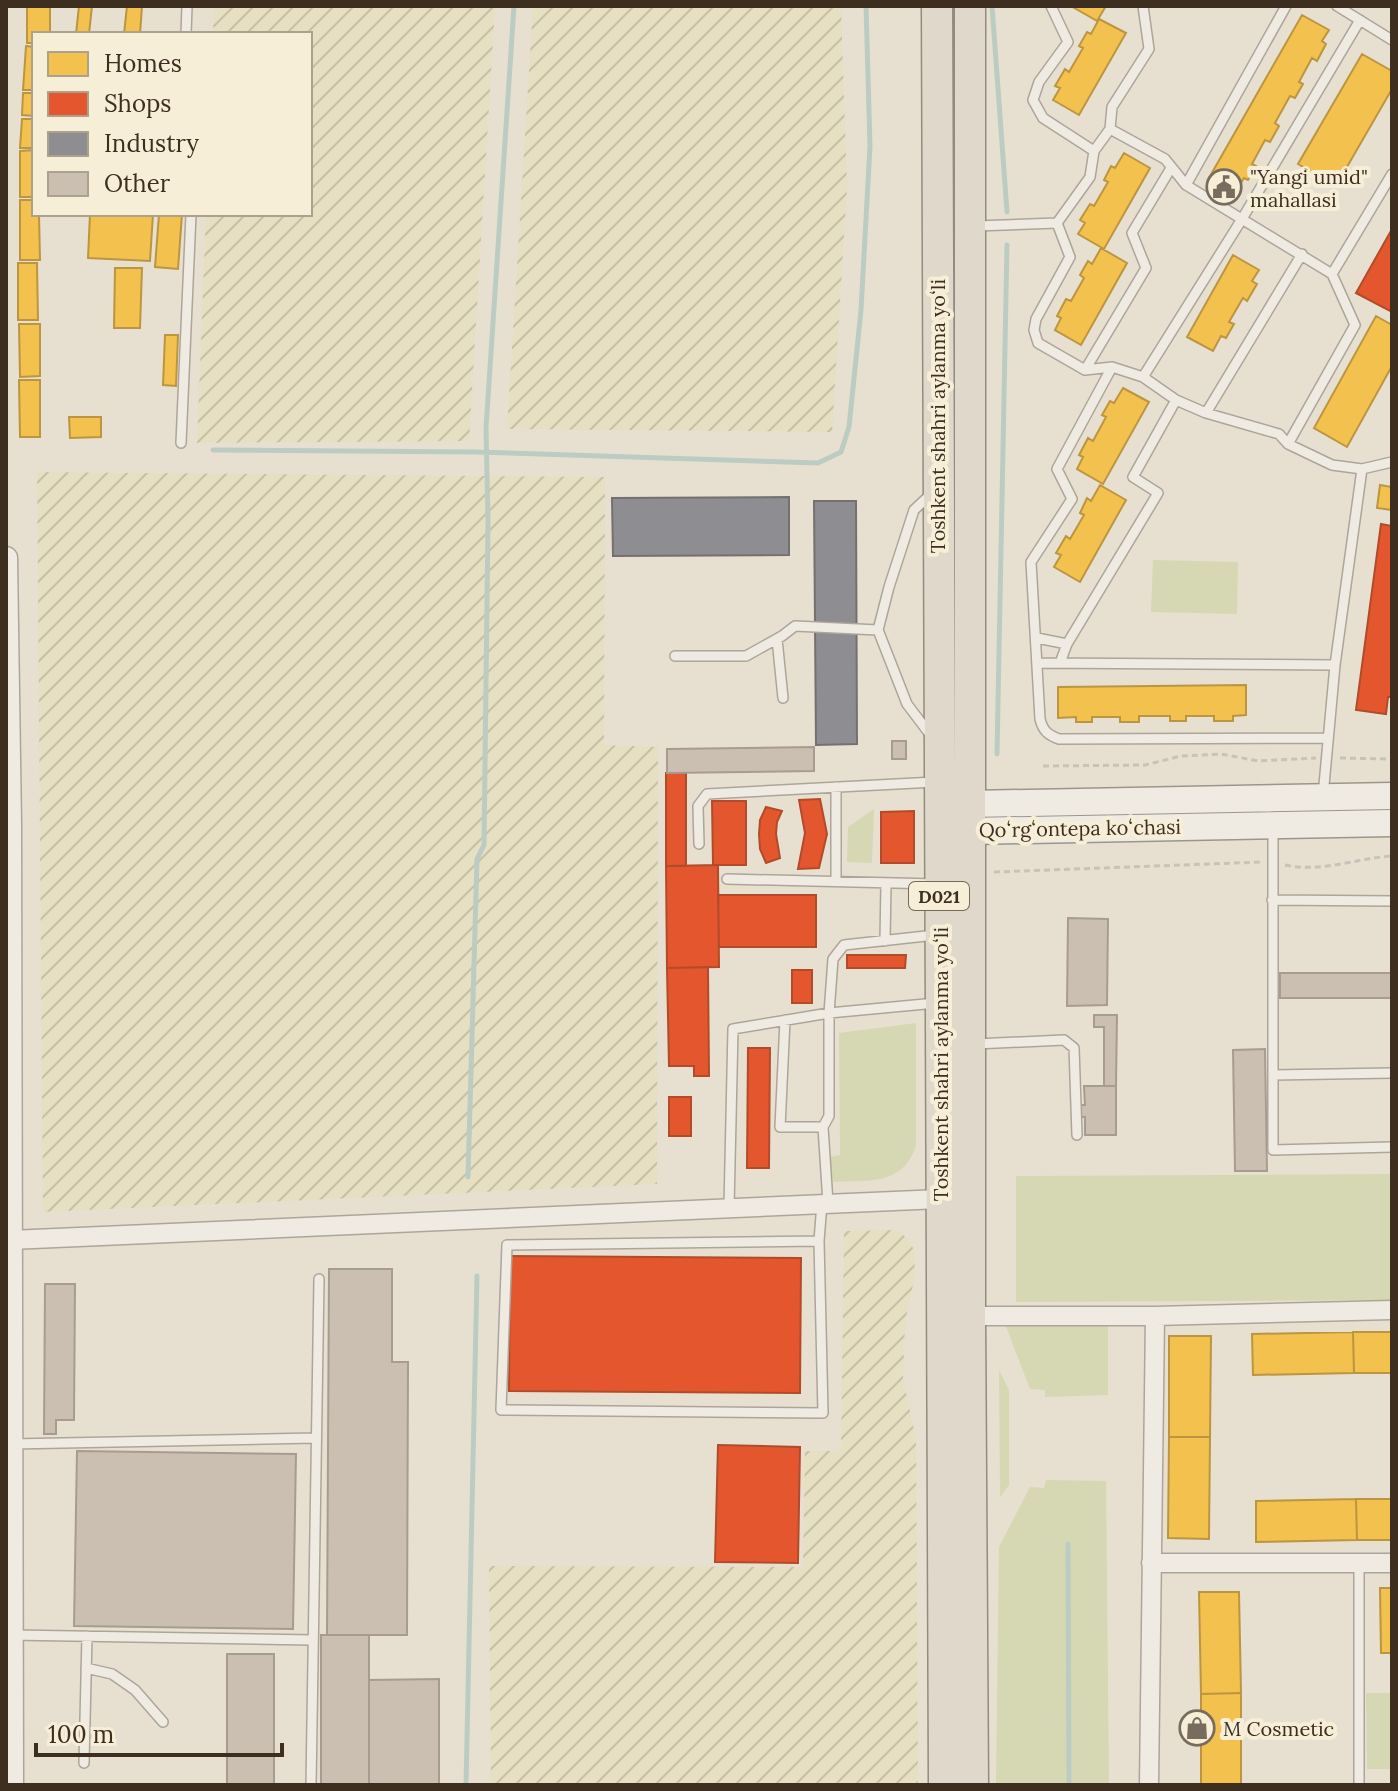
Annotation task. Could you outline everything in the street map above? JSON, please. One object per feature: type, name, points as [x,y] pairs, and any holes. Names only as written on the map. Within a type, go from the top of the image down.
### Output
[{"type":"highway","points":[[937,15],[943,31],[952,34],[963,31],[971,15]]},
{"type":"highway","name":"Toshkent shahri aylanma yoʻli","points":[[937,15],[944,1785]]},
{"type":"highway","name":"Toshkent shahri aylanma yoʻli","points":[[971,15],[970,1316],[973,1785]]},
{"type":"highway","points":[[936,225],[953,214],[963,217],[971,226]]},
{"type":"main road","name":"Qoʻrgʻontepa koʻchasi","points":[[971,817],[1323,796],[1392,796]]},
{"type":"main road","name":"Qoʻrgʻontepa koʻchasi","points":[[939,817],[1273,825],[1392,823]]},
{"type":"street","points":[[6,558],[11,1444],[9,1686],[12,1785]]},
{"type":"street","points":[[9,1254],[729,1207],[940,1199]]},
{"type":"street","points":[[970,1316],[1155,1316],[1392,1310]]},
{"type":"street","points":[[1149,1785],[1155,1316]]},
{"type":"street","points":[[1151,1563],[1392,1563]]},
{"type":"lane","points":[[186,32],[187,6]]},
{"type":"lane","points":[[1051,6],[1068,42],[1039,82],[1033,100],[1043,118],[1094,151]]},
{"type":"lane","points":[[1057,223],[1090,177],[1094,151],[1110,129],[1112,107],[1149,49],[1143,6]]},
{"type":"lane","points":[[1186,185],[1286,6]]},
{"type":"lane","points":[[1337,6],[1392,40]]},
{"type":"lane","points":[[1143,377],[1242,219],[1360,20]]},
{"type":"lane","points":[[1110,129],[1165,159],[1186,185],[1332,274],[1355,325],[1288,444]]},
{"type":"lane","points":[[1085,370],[1146,268],[1132,233],[1171,168]]},
{"type":"lane","points":[[1332,274],[1392,174]]},
{"type":"lane","points":[[181,443],[191,216]]},
{"type":"lane","points":[[971,226],[1057,223]]},
{"type":"lane","points":[[1057,223],[1070,257],[1036,319],[1034,330],[1038,343],[1085,370],[1112,367],[1143,377],[1176,400],[1206,413],[1279,434],[1288,444],[1332,465],[1362,469],[1391,459]]},
{"type":"lane","points":[[1206,413],[1302,254]]},
{"type":"lane","points":[[1112,367],[1057,469],[1072,499],[1031,562],[1042,726],[1051,736],[1059,739],[1328,738]]},
{"type":"lane","points":[[1060,663],[1067,644],[1158,493],[1133,477],[1176,400]]},
{"type":"lane","points":[[1323,796],[1335,665],[1362,469]]},
{"type":"lane","points":[[938,488],[914,510],[878,630],[907,704],[939,747]]},
{"type":"lane","points":[[675,656],[746,656],[795,626],[878,630]]},
{"type":"lane","points":[[1037,638],[1067,644]]},
{"type":"lane","points":[[777,639],[783,698]]},
{"type":"lane","points":[[1039,663],[1335,665]]},
{"type":"lane","points":[[699,844],[698,806],[707,794],[939,781]]},
{"type":"lane","points":[[836,787],[836,881]]},
{"type":"lane","points":[[1273,825],[1273,1150],[1392,1147]]},
{"type":"lane","points":[[727,879],[939,884]]},
{"type":"lane","points":[[885,941],[886,883]]},
{"type":"lane","points":[[1272,900],[1392,901]]},
{"type":"lane","points":[[819,1241],[507,1245],[501,1410],[823,1413],[819,1241],[825,1203],[823,1127],[829,1116],[829,1013],[833,959],[844,945],[940,935]]},
{"type":"lane","points":[[729,1207],[733,1029],[829,1013],[940,1003]]},
{"type":"lane","points":[[785,1020],[780,1127],[823,1127]]},
{"type":"lane","points":[[971,1044],[1064,1040],[1074,1048],[1077,1135]]},
{"type":"lane","points":[[1273,1075],[1392,1073]]},
{"type":"lane","points":[[311,1785],[319,1279]]},
{"type":"lane","points":[[11,1444],[315,1438]]},
{"type":"lane","points":[[1359,1563],[1359,1785]]},
{"type":"lane","points":[[11,1635],[312,1640]]},
{"type":"lane","points":[[84,1763],[87,1636]]},
{"type":"lane","points":[[86,1668],[112,1674],[135,1690],[163,1722]]},
{"type":"path","points":[[1043,766],[1145,765],[1181,756],[1221,754],[1258,761],[1327,757],[1392,759]]},
{"type":"path","points":[[971,873],[1272,862],[1293,867],[1337,866],[1367,857],[1392,856]]},
{"type":"shaded area","points":[[214,6],[495,6],[469,441],[197,443],[206,216],[312,216],[312,32],[213,32]]},
{"type":"shaded area","points":[[533,6],[841,6],[847,188],[832,432],[507,429]]},
{"type":"shaded area","points":[[37,472],[605,477],[604,745],[658,747],[657,1184],[43,1212]]},
{"type":"shaded area","points":[[897,1230],[908,1239],[914,1250],[915,1275],[905,1322],[903,1379],[916,1439],[918,1785],[491,1785],[489,1566],[803,1567],[805,1451],[841,1451],[844,1231]]},
{"type":"green space","points":[[1153,560],[1238,562],[1237,614],[1151,612]]},
{"type":"green space","points":[[874,809],[872,863],[847,862],[848,827]]},
{"type":"green space","points":[[916,1023],[916,1145],[910,1158],[903,1168],[883,1178],[833,1182],[830,1157],[840,1155],[839,1033]]},
{"type":"green space","points":[[1392,1174],[1392,1300],[1016,1302],[1016,1176]]},
{"type":"green space","points":[[1005,1324],[1108,1325],[1108,1395],[1045,1397],[1045,1390],[1030,1389]]},
{"type":"green space","points":[[999,1370],[1009,1390],[1009,1485],[1000,1497]]},
{"type":"green space","points":[[1046,1480],[1106,1481],[1109,1785],[996,1785],[999,1547],[1030,1487],[1044,1488]]},
{"type":"green space","points":[[1366,1693],[1392,1693],[1392,1769],[1367,1769]]},
{"type":"building: Homes","points":[[27,6],[50,6],[50,32],[32,32],[32,43],[27,43]]},
{"type":"building: Homes","points":[[79,6],[92,6],[89,32],[76,32]]},
{"type":"building: Homes","points":[[127,6],[142,6],[140,32],[124,32]]},
{"type":"building: Homes","points":[[1071,6],[1106,6],[1097,21]]},
{"type":"building: Homes","points":[[1302,15],[1329,30],[1322,41],[1326,44],[1317,61],[1312,58],[1299,82],[1303,84],[1295,98],[1290,96],[1275,123],[1279,126],[1270,142],[1265,140],[1252,164],[1256,166],[1235,193],[1209,178]]},
{"type":"building: Homes","points":[[1099,19],[1126,33],[1079,115],[1053,100],[1060,88],[1055,86],[1065,69],[1069,72],[1083,48],[1079,46],[1087,32],[1091,34]]},
{"type":"building: Homes","points":[[26,46],[32,47],[32,90],[23,90]]},
{"type":"building: Homes","points":[[1362,54],[1392,71],[1392,89],[1336,186],[1298,164]]},
{"type":"building: Homes","points":[[23,93],[32,93],[32,116],[22,115]]},
{"type":"building: Homes","points":[[22,119],[32,119],[32,148],[20,148]]},
{"type":"building: Homes","points":[[32,150],[32,197],[20,197],[20,151]]},
{"type":"building: Homes","points":[[1124,153],[1150,168],[1104,249],[1078,234],[1085,223],[1080,220],[1090,204],[1094,206],[1108,182],[1104,180],[1111,166],[1115,168]]},
{"type":"building: Homes","points":[[20,200],[32,200],[32,216],[39,216],[40,260],[20,260]]},
{"type":"building: Homes","points":[[90,216],[153,216],[150,261],[88,258]]},
{"type":"building: Homes","points":[[159,216],[182,216],[178,269],[155,267]]},
{"type":"building: Homes","points":[[1101,248],[1127,263],[1081,345],[1055,330],[1061,318],[1057,316],[1066,299],[1071,301],[1084,278],[1080,275],[1088,261],[1092,264]]},
{"type":"building: Homes","points":[[1233,255],[1259,270],[1252,281],[1257,284],[1247,301],[1243,298],[1229,322],[1234,324],[1226,338],[1221,336],[1213,351],[1187,337]]},
{"type":"building: Homes","points":[[18,263],[37,263],[38,320],[18,320]]},
{"type":"building: Homes","points":[[115,268],[142,268],[140,328],[114,328]]},
{"type":"building: Homes","points":[[1376,316],[1392,325],[1392,366],[1347,447],[1314,428]]},
{"type":"building: Homes","points":[[19,324],[40,324],[40,376],[20,377]]},
{"type":"building: Homes","points":[[165,335],[178,335],[176,386],[163,385]]},
{"type":"building: Homes","points":[[19,380],[40,380],[40,437],[20,437]]},
{"type":"building: Homes","points":[[1123,388],[1149,402],[1103,484],[1077,469],[1083,457],[1079,455],[1088,438],[1093,441],[1106,417],[1102,415]]},
{"type":"building: Homes","points":[[69,417],[101,417],[101,437],[70,438]]},
{"type":"building: Homes","points":[[1100,485],[1126,500],[1080,582],[1054,567],[1061,555],[1056,553],[1066,536],[1070,539],[1084,515],[1080,513],[1087,498],[1091,501]]},
{"type":"building: Homes","points":[[1380,485],[1392,487],[1392,510],[1377,508]]},
{"type":"building: Homes","points":[[1246,685],[1246,715],[1233,716],[1233,721],[1214,721],[1214,716],[1186,716],[1186,721],[1170,721],[1170,716],[1139,716],[1139,722],[1120,722],[1120,717],[1092,717],[1092,722],[1076,722],[1076,717],[1058,718],[1058,687]]},
{"type":"building: Homes","points":[[1353,1332],[1354,1373],[1253,1375],[1252,1334]]},
{"type":"building: Homes","points":[[1353,1332],[1392,1332],[1392,1373],[1354,1373]]},
{"type":"building: Homes","points":[[1169,1336],[1211,1336],[1210,1437],[1169,1437]]},
{"type":"building: Homes","points":[[1169,1437],[1210,1437],[1209,1539],[1168,1538]]},
{"type":"building: Homes","points":[[1356,1499],[1357,1540],[1256,1542],[1256,1501]]},
{"type":"building: Homes","points":[[1356,1499],[1392,1499],[1392,1540],[1357,1540]]},
{"type":"building: Homes","points":[[1380,1588],[1392,1588],[1392,1653],[1381,1653]]},
{"type":"building: Homes","points":[[1199,1592],[1239,1592],[1241,1693],[1201,1694]]},
{"type":"building: Homes","points":[[1241,1693],[1241,1785],[1201,1785],[1201,1694]]},
{"type":"building: Shops","points":[[1392,229],[1392,307],[1390,311],[1356,293]]},
{"type":"building: Shops","points":[[1381,524],[1392,526],[1392,697],[1388,697],[1386,714],[1356,710]]},
{"type":"building: Shops","points":[[666,773],[686,773],[686,866],[666,866]]},
{"type":"building: Shops","points":[[820,799],[827,834],[819,868],[798,869],[805,833],[799,800]]},
{"type":"building: Shops","points":[[712,801],[746,801],[746,865],[713,865]]},
{"type":"building: Shops","points":[[766,807],[782,811],[776,834],[780,858],[766,863],[760,849],[759,834],[760,820]]},
{"type":"building: Shops","points":[[914,811],[914,863],[881,863],[881,812]]},
{"type":"building: Shops","points":[[718,865],[719,967],[667,968],[666,866]]},
{"type":"building: Shops","points":[[718,895],[816,895],[816,947],[719,947]]},
{"type":"building: Shops","points":[[847,955],[906,955],[905,968],[847,968]]},
{"type":"building: Shops","points":[[708,967],[709,1076],[694,1076],[694,1066],[669,1066],[667,968]]},
{"type":"building: Shops","points":[[792,970],[812,970],[812,1003],[792,1003]]},
{"type":"building: Shops","points":[[748,1048],[770,1048],[769,1168],[747,1168]]},
{"type":"building: Shops","points":[[669,1097],[691,1097],[691,1136],[669,1136]]},
{"type":"building: Shops","points":[[510,1256],[801,1258],[800,1393],[509,1391]]},
{"type":"building: Shops","points":[[718,1445],[800,1447],[798,1563],[715,1562]]},
{"type":"building: Industry","points":[[789,497],[789,555],[613,556],[612,498]]},
{"type":"building: Industry","points":[[814,501],[856,501],[857,744],[816,745]]},
{"type":"building: Other","points":[[892,741],[906,741],[906,759],[892,759]]},
{"type":"building: Other","points":[[814,747],[814,771],[667,773],[667,749]]},
{"type":"building: Other","points":[[1068,918],[1108,919],[1107,1005],[1067,1006]]},
{"type":"building: Other","points":[[1280,973],[1392,973],[1392,998],[1280,998]]},
{"type":"building: Other","points":[[1094,1015],[1117,1015],[1116,1086],[1104,1086],[1104,1027],[1094,1027]]},
{"type":"building: Other","points":[[1265,1049],[1267,1171],[1235,1171],[1233,1050]]},
{"type":"building: Other","points":[[1084,1086],[1116,1086],[1116,1135],[1085,1135],[1085,1117],[1080,1117],[1080,1105],[1085,1105]]},
{"type":"building: Other","points":[[329,1269],[392,1269],[392,1362],[408,1362],[407,1635],[327,1635]]},
{"type":"building: Other","points":[[45,1284],[75,1284],[74,1420],[56,1420],[56,1434],[44,1434]]},
{"type":"building: Other","points":[[77,1451],[296,1454],[293,1629],[74,1626]]},
{"type":"building: Other","points":[[321,1635],[369,1635],[369,1785],[321,1785]]},
{"type":"building: Other","points":[[227,1654],[274,1654],[274,1785],[227,1785]]},
{"type":"building: Other","points":[[439,1679],[439,1785],[369,1785],[369,1680]]},
{"type":"waterway","points":[[468,1177],[477,859],[484,845],[488,521],[486,428],[514,6]]},
{"type":"waterway","points":[[213,450],[475,452],[818,463],[841,452],[849,427],[861,310],[870,146],[866,6]]},
{"type":"waterway","points":[[992,6],[1007,212]]},
{"type":"waterway","points":[[997,754],[1007,245]]},
{"type":"waterway","points":[[466,1785],[477,1276]]},
{"type":"waterway","points":[[1068,1544],[1069,1785]]},
{"type":"place","name":"\"Yangi umid\" mahallasi","points":[[1224,187]]},
{"type":"place","name":"M Cosmetic","points":[[1197,1728]]}]
